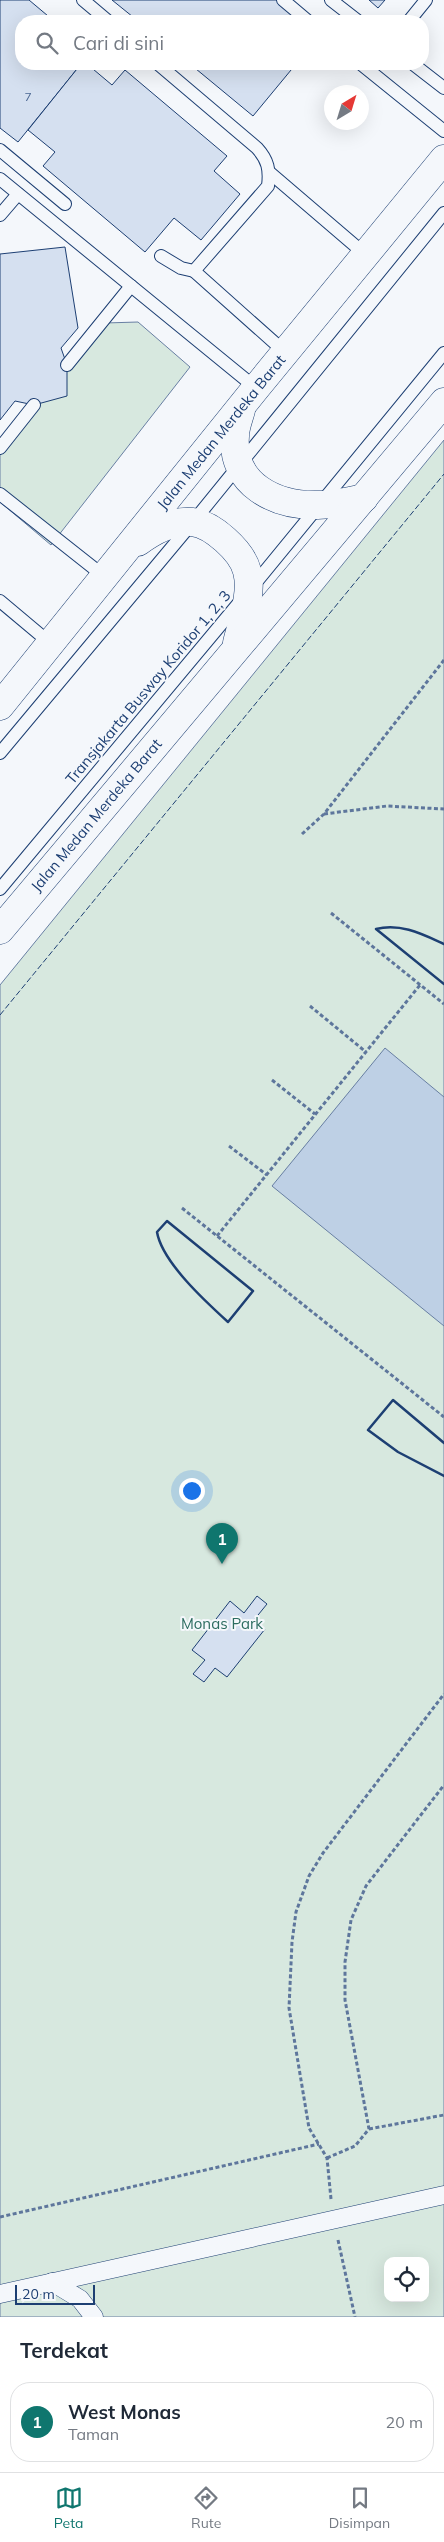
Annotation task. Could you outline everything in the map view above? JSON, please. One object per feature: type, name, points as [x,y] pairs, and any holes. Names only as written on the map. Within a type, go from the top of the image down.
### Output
[{"type":"main road","name":"Jalan Medan Merdeka Barat","points":[[0,706],[249,397],[444,160]]},
{"type":"main road","points":[[249,397],[235,435],[238,464],[255,487],[270,497],[288,503],[319,505],[364,498]]},
{"type":"main road","name":"Jalan Medan Merdeka Barat","points":[[0,930],[444,402]]},
{"type":"main road","points":[[125,552],[155,530],[175,524],[192,522],[221,536],[240,554],[248,572],[248,592],[237,647]]},
{"type":"street","points":[[0,2294],[444,2195]]},
{"type":"street","points":[[52,2282],[80,2299],[94,2317]]},
{"type":"lane","points":[[83,0],[101,15]]},
{"type":"lane","points":[[282,0],[301,15]]},
{"type":"lane","points":[[331,0],[350,15]]},
{"type":"lane","points":[[414,15],[426,0]]},
{"type":"lane","points":[[165,70],[257,148],[267,162],[269,172],[268,186],[194,271]]},
{"type":"lane","points":[[368,70],[444,131]]},
{"type":"lane","points":[[421,70],[444,88]]},
{"type":"lane","points":[[0,150],[64,204]]},
{"type":"lane","points":[[269,172],[366,255]]},
{"type":"lane","points":[[0,179],[131,286],[249,397]]},
{"type":"lane","points":[[0,216],[18,194]]},
{"type":"lane","points":[[0,753],[192,522],[444,213]]},
{"type":"lane","points":[[161,256],[180,268],[194,271],[286,354]]},
{"type":"lane","points":[[67,365],[131,286]]},
{"type":"lane","name":"Transjakarta Busway Koridor 1, 2, 3","points":[[0,889],[248,592],[444,353]]},
{"type":"lane","points":[[0,448],[34,405]]},
{"type":"lane","points":[[0,494],[105,577]]},
{"type":"lane","points":[[0,601],[50,643]]},
{"type":"path","points":[[302,834],[324,814],[444,660]]},
{"type":"path","points":[[324,814],[387,806],[444,809]]},
{"type":"path","points":[[331,913],[444,1004]]},
{"type":"path","points":[[217,1236],[420,985]]},
{"type":"path","points":[[310,1006],[366,1052]]},
{"type":"path","points":[[272,1080],[316,1114]]},
{"type":"path","points":[[229,1146],[267,1175]]},
{"type":"path","points":[[182,1208],[444,1417]]},
{"type":"path","points":[[355,2317],[334,2221],[327,2158],[310,2128],[289,2008],[292,1942],[296,1912],[309,1876],[323,1853],[444,1694]]},
{"type":"path","points":[[369,2129],[345,2000],[345,1962],[348,1934],[355,1909],[366,1886],[444,1785]]},
{"type":"path","points":[[327,2158],[355,2146],[369,2129],[444,2115]]},
{"type":"path","points":[[0,2217],[319,2144]]},
{"type":"green space","points":[[138,322],[190,367],[51,545],[0,502],[0,451],[105,323]]},
{"type":"green space","name":"Monas Park","points":[[444,440],[444,2317],[0,2317],[0,985]]},
{"type":"water","points":[[385,1048],[444,1097],[444,1326],[272,1186]]},
{"type":"building","points":[[0,0],[29,0],[47,15],[15,15],[15,70],[76,70],[18,142],[0,128]]},
{"type":"building","points":[[112,0],[278,0],[297,15],[131,15]]},
{"type":"building","points":[[369,0],[385,0],[378,8]]},
{"type":"building","points":[[76,70],[94,70],[112,85],[125,70],[227,156],[214,171],[240,194],[201,240],[174,218],[145,252],[43,166],[55,152],[28,130]]},
{"type":"building","points":[[197,70],[291,70],[253,116]]},
{"type":"building","points":[[65,247],[78,328],[61,348],[67,365],[67,396],[34,405],[15,401],[0,420],[0,254]]},
{"type":"building","points":[[257,1596],[267,1604],[254,1620],[265,1629],[227,1677],[215,1668],[204,1682],[193,1674],[205,1660],[192,1650],[230,1601],[244,1613]]},
{"type":"fence","points":[[0,1015],[444,474]]},
{"type":"wall","points":[[444,944],[403,928],[376,929],[444,984]]},
{"type":"wall","points":[[167,1221],[253,1291],[228,1322],[186,1281],[167,1256],[157,1232],[167,1221]]},
{"type":"wall","points":[[444,1443],[393,1400],[368,1430],[398,1452],[444,1476]]},
{"type":"place","name":"West Monas","points":[[222,1564]]}]
